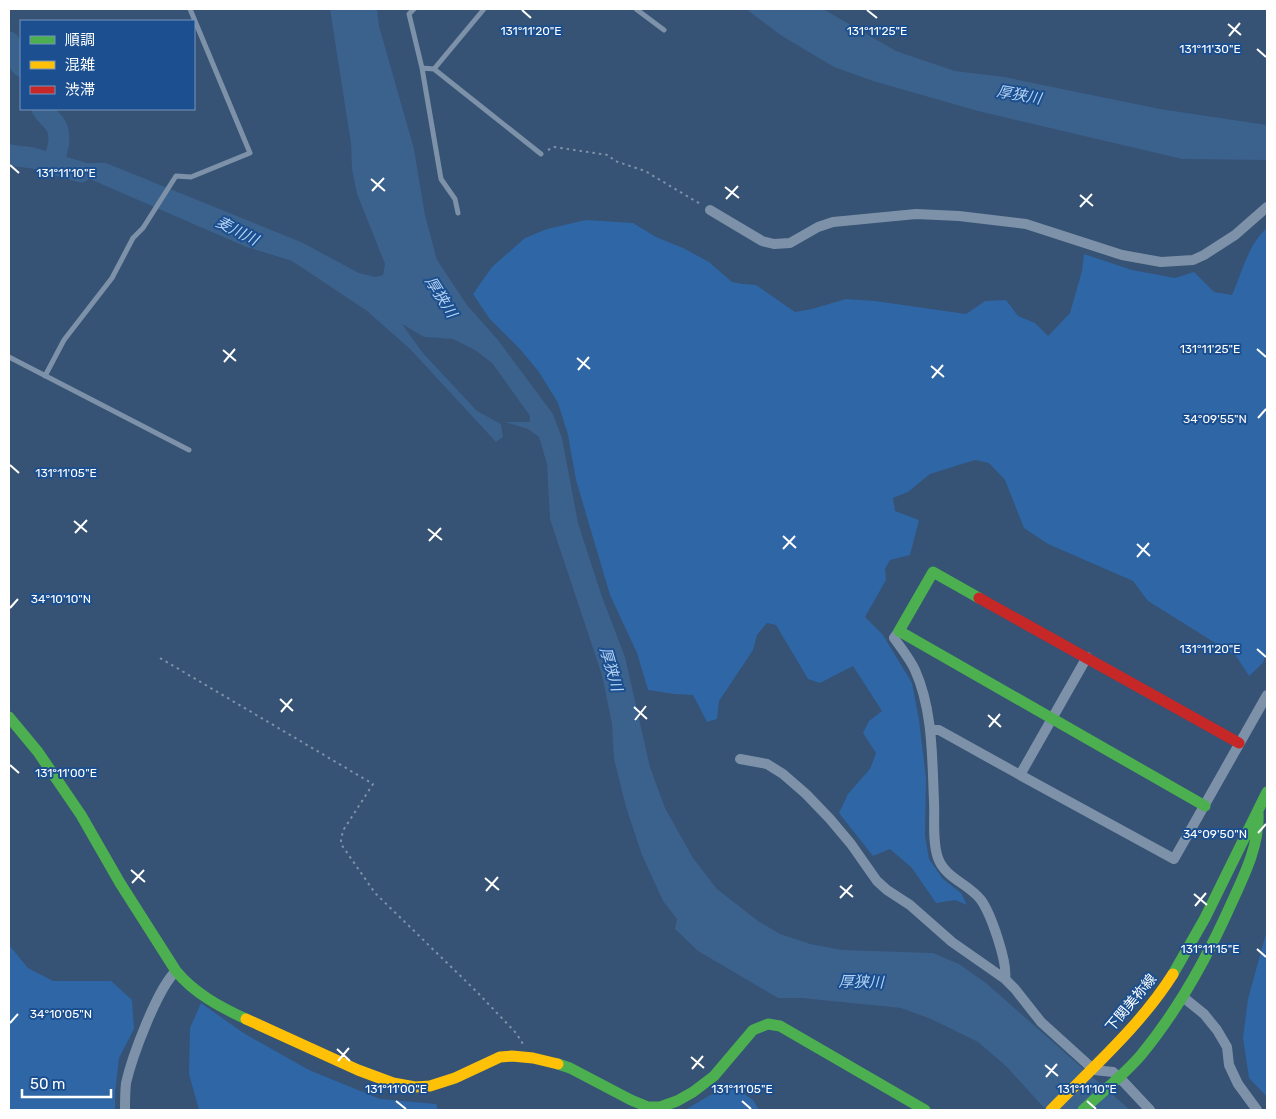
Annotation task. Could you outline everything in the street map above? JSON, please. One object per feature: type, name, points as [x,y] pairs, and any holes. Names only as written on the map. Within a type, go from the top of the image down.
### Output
[{"type":"street","points":[[710,210],[762,241],[774,244],[790,243],[818,227],[833,222],[916,214],[959,216],[1026,224],[1122,255],[1161,262],[1193,260],[1204,255],[1235,235],[1267,207]]},
{"type":"street","points":[[1005,979],[1005,964],[995,929],[981,900],[949,873],[938,858],[928,712],[915,669],[894,638],[933,572],[1239,743]]},
{"type":"street","points":[[899,631],[1205,806]]},
{"type":"street","points":[[1020,775],[1087,657]]},
{"type":"street","points":[[930,730],[938,730],[1174,859],[1267,695]]},
{"type":"street","points":[[9,717],[38,752],[82,815],[120,883],[185,982],[224,1009],[358,1070],[392,1084],[415,1087],[430,1086],[455,1078],[500,1057],[533,1058],[570,1068],[648,1107],[660,1107],[694,1092],[714,1076],[753,1030],[768,1024],[780,1026],[925,1110]]},
{"type":"street","points":[[740,759],[767,764],[783,774],[830,819],[887,890],[910,906],[952,942],[1005,979],[1015,988],[1041,1022],[1094,1070],[1113,1072],[1115,1080],[1150,1110]]},
{"type":"street","name":"下関美祢線","points":[[1051,1110],[1120,1040],[1165,987],[1183,959],[1267,792]]},
{"type":"street","points":[[1083,1110],[1140,1056],[1183,998],[1217,936],[1242,881],[1254,848],[1259,826],[1258,812]]},
{"type":"street","points":[[125,1110],[126,1086],[130,1066],[161,992],[176,971]]},
{"type":"street","points":[[1183,998],[1204,1014],[1217,1030],[1227,1047],[1229,1065],[1238,1084],[1257,1110]]},
{"type":"lane","points":[[414,9],[409,14],[422,68],[440,179],[455,199],[458,213]]},
{"type":"lane","points":[[434,69],[484,9]]},
{"type":"lane","points":[[636,9],[664,30]]},
{"type":"lane","points":[[45,376],[64,340],[112,278],[133,238],[143,228],[176,176],[191,177],[250,152],[195,21]]},
{"type":"lane","points":[[422,68],[434,69],[541,154]]},
{"type":"lane","points":[[9,358],[189,450]]},
{"type":"path","points":[[541,154],[554,148],[608,155],[615,161],[645,171],[710,210]]},
{"type":"path","points":[[160,658],[373,784],[344,829],[341,844],[346,853],[375,893],[516,1032],[533,1058]]},
{"type":"shaded area","points":[[586,220],[633,223],[656,237],[683,248],[709,262],[732,282],[756,285],[795,312],[846,299],[875,301],[966,314],[985,301],[1006,300],[1018,316],[1035,323],[1048,336],[1070,313],[1082,271],[1084,254],[1132,270],[1175,278],[1194,272],[1214,292],[1232,295],[1250,250],[1267,228],[1267,651],[1263,663],[1249,676],[1236,656],[1148,601],[1133,581],[1048,544],[1024,528],[1005,480],[989,463],[975,460],[930,474],[908,492],[893,498],[895,511],[919,520],[910,555],[890,560],[885,569],[886,580],[865,617],[883,635],[912,683],[919,720],[926,778],[925,836],[929,859],[943,879],[961,893],[967,905],[955,900],[936,903],[912,868],[890,849],[873,856],[839,813],[848,794],[870,769],[876,753],[863,733],[869,721],[882,711],[853,666],[820,683],[808,679],[776,625],[767,623],[757,635],[753,650],[719,701],[717,719],[707,722],[693,695],[648,690],[637,653],[610,595],[576,480],[568,435],[558,403],[539,372],[520,349],[489,318],[473,294],[492,267],[525,238],[547,229]]},
{"type":"shaded area","points":[[1267,930],[1267,1097],[1249,1078],[1243,1038],[1248,999]]},
{"type":"shaded area","points":[[9,945],[28,968],[53,981],[111,981],[132,1000],[134,1029],[119,1058],[115,1110],[9,1110]]},
{"type":"shaded area","points":[[201,1003],[245,1034],[309,1070],[380,1099],[436,1104],[438,1110],[199,1110],[189,1074],[190,1028]]},
{"type":"shaded area","points":[[729,1084],[753,1100],[759,1110],[685,1110]]},
{"type":"water","name":"厚狭川","points":[[330,9],[377,9],[379,26],[414,149],[425,215],[437,260],[467,305],[498,340],[553,414],[562,438],[578,523],[601,594],[625,657],[650,767],[665,808],[693,858],[717,889],[758,921],[780,934],[810,944],[842,950],[933,953],[959,964],[986,983],[1130,1110],[1046,1110],[1006,1066],[978,1042],[931,1019],[901,1008],[801,998],[778,998],[698,951],[675,929],[677,919],[663,901],[642,855],[626,807],[614,759],[612,724],[602,675],[550,519],[547,464],[539,437],[528,429],[505,422],[530,422],[530,416],[492,363],[475,350],[453,339],[424,337],[402,324],[422,352],[477,411],[501,424],[503,437],[496,442],[410,349],[367,311],[292,261],[244,246],[53,163],[106,163],[301,242],[359,273],[375,277],[383,275],[385,264],[357,194],[352,169],[351,144]]},
{"type":"water","name":"厚狭川","points":[[746,9],[823,9],[896,51],[955,71],[1004,77],[1160,109],[1267,125],[1267,160],[1182,159],[978,111],[873,81],[834,67],[782,36]]},
{"type":"waterway","points":[[9,42],[20,64]]},
{"type":"waterway","points":[[43,110],[55,124],[59,134],[53,163]]},
{"type":"waterway","name":"麦川川","points":[[9,155],[33,158],[81,172]]},
{"type":"traffic: fast","points":[[979,598],[933,572],[899,631],[1205,806]]},
{"type":"traffic: fast","points":[[9,717],[38,752],[81,815],[120,883],[176,971],[208,999],[246,1019]]},
{"type":"traffic: fast","points":[[1173,974],[1205,918],[1267,792]]},
{"type":"traffic: fast","points":[[1083,1110],[1141,1055],[1168,1019],[1192,982],[1213,942],[1246,869],[1257,835],[1258,812]]},
{"type":"traffic: fast","points":[[558,1064],[570,1068],[631,1100],[648,1107],[660,1107],[677,1101],[693,1092],[714,1076],[753,1030],[768,1024],[780,1026],[925,1110]]},
{"type":"traffic: slow","points":[[1051,1110],[1100,1062],[1131,1028],[1173,974]]},
{"type":"traffic: slow","points":[[246,1019],[358,1070],[393,1083],[415,1087],[430,1086],[455,1078],[500,1057],[533,1058],[558,1064]]},
{"type":"traffic: jam","points":[[979,598],[1239,743]]}]
